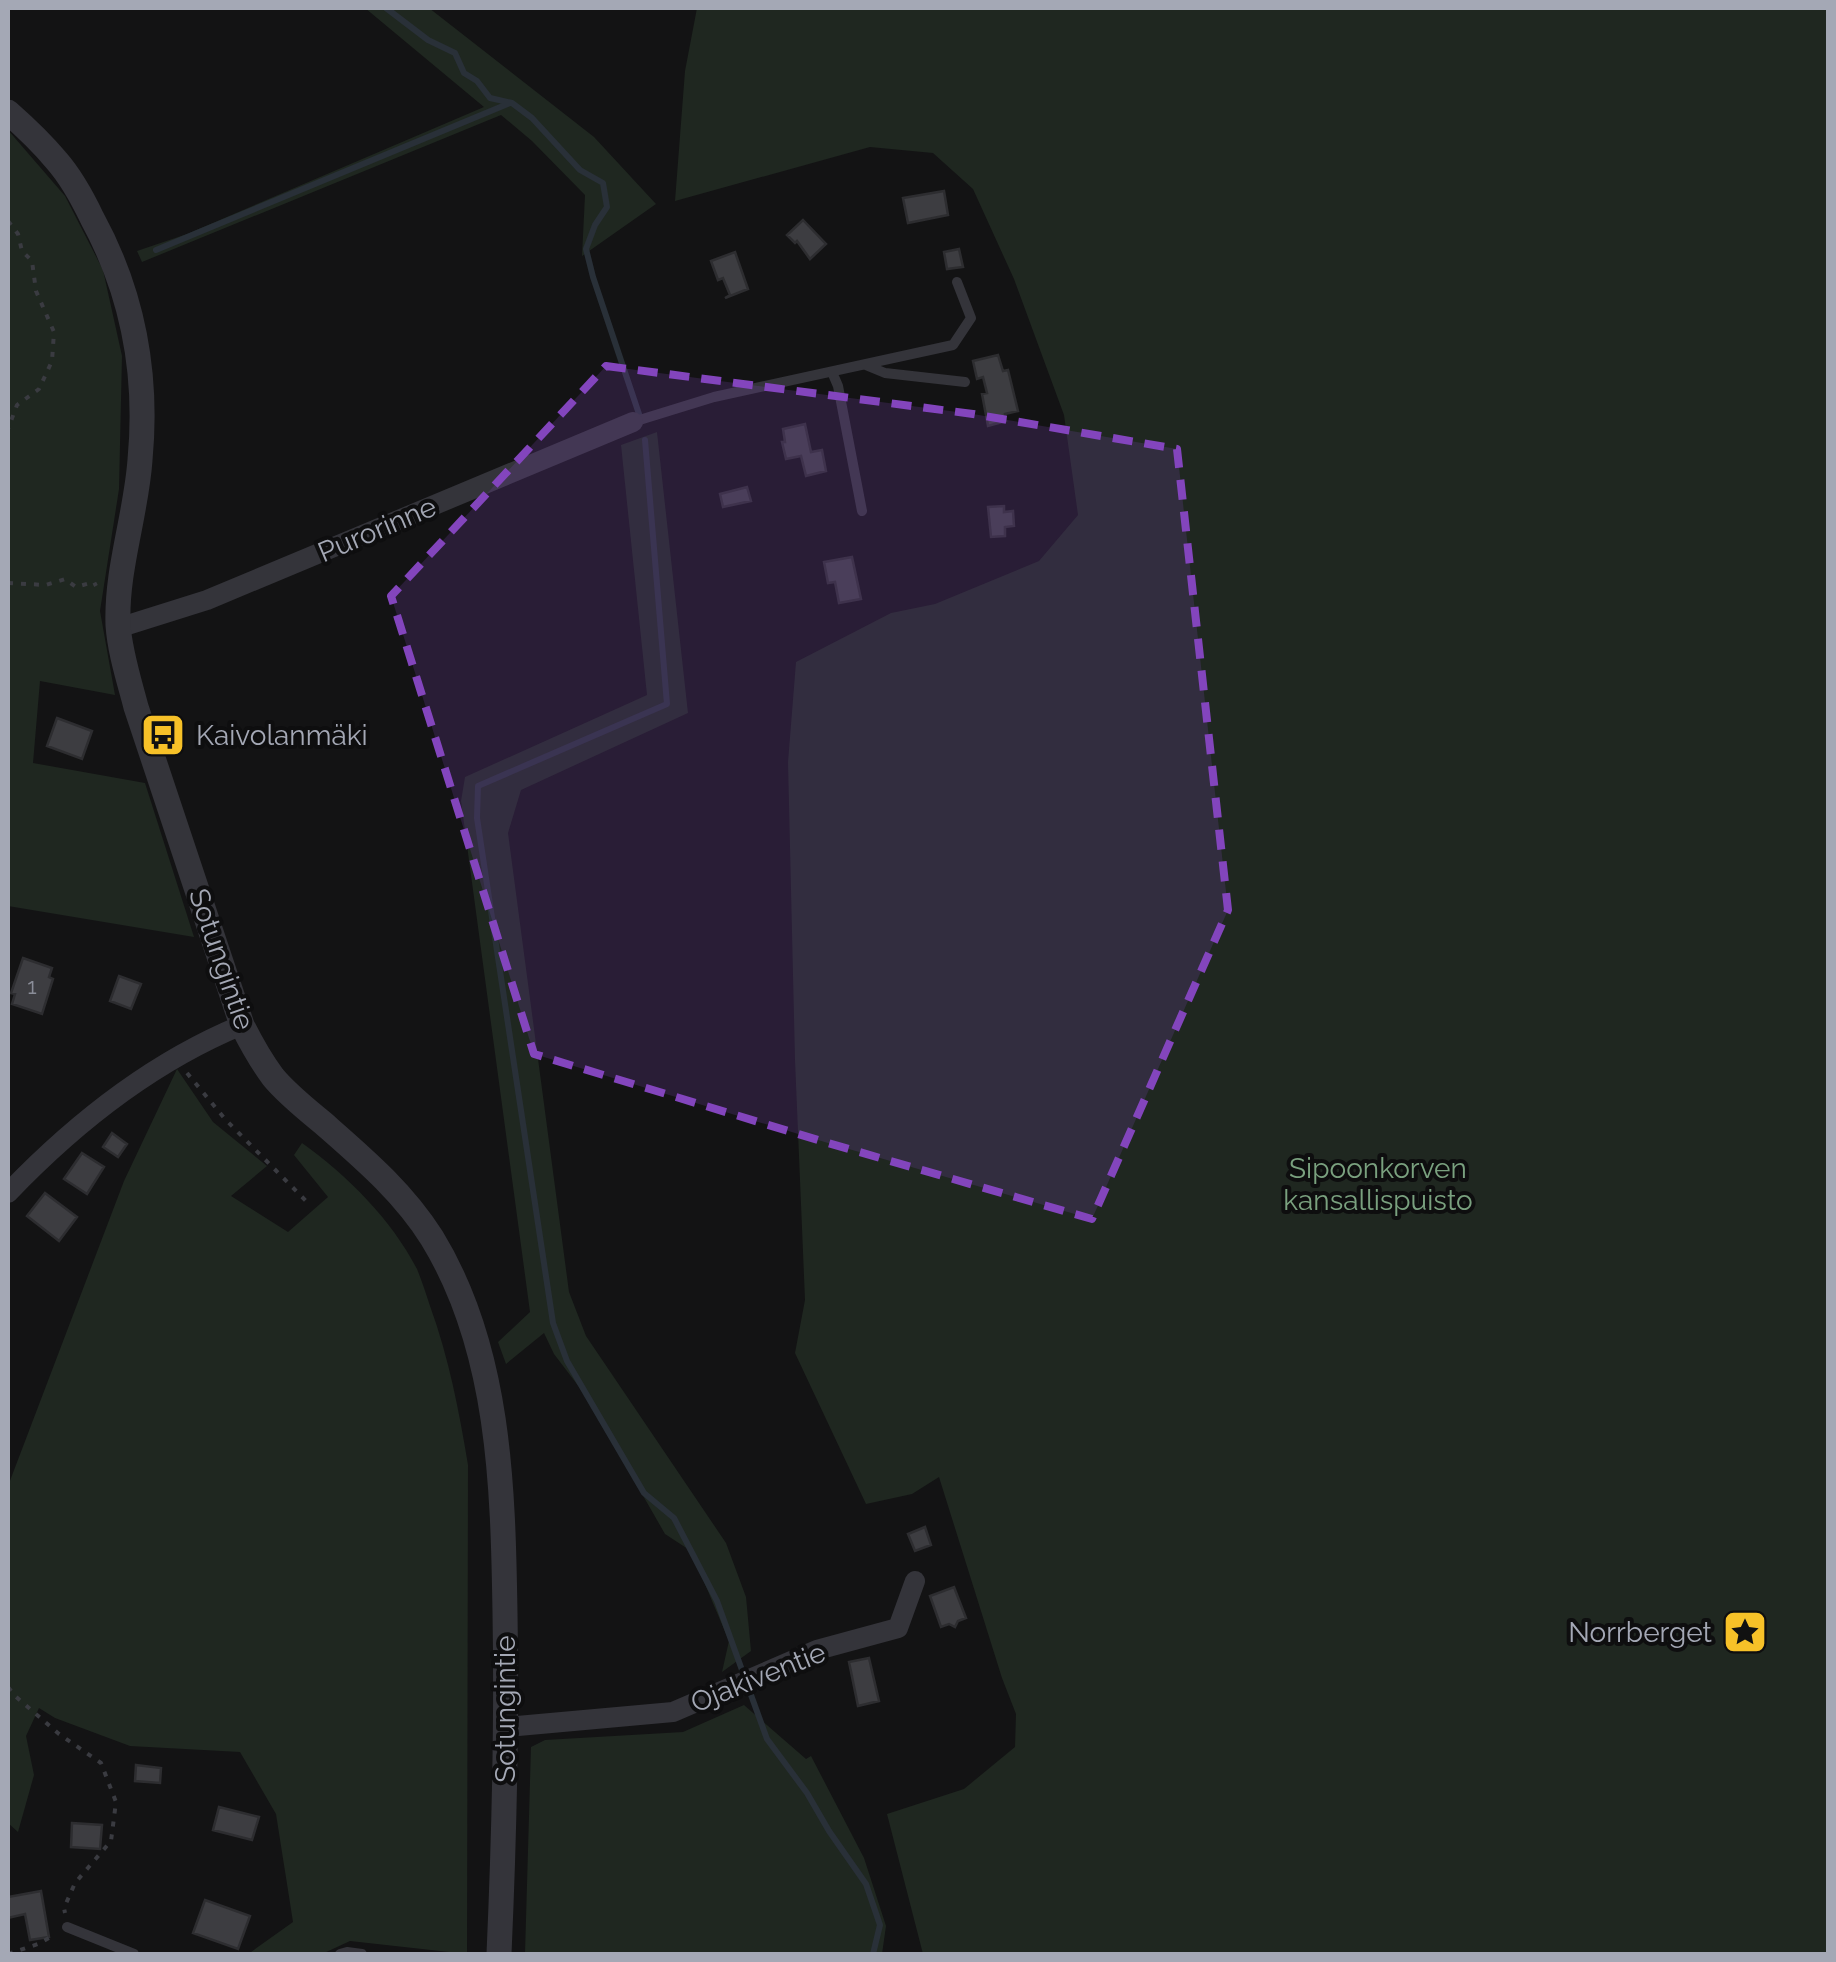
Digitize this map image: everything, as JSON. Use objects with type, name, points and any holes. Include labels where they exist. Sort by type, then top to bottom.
[{"type":"street","name":"Sotungintie","points":[[8,112],[58,162],[79,192],[128,300],[142,401],[140,460],[122,564],[118,628],[136,707],[242,1024],[274,1078],[382,1175],[410,1206],[460,1290],[482,1359],[491,1402],[504,1544],[507,1727],[500,1954]]},
{"type":"street","name":"Purorinne","points":[[118,628],[207,600],[632,422]]},
{"type":"street","points":[[8,1193],[121,1091],[177,1056],[242,1024]]},
{"type":"street","name":"Ojakiventie","points":[[507,1727],[674,1712],[816,1650],[898,1628],[915,1581]]},
{"type":"lane","points":[[632,422],[714,396],[953,345],[971,318],[958,282]]},
{"type":"lane","points":[[866,366],[885,374],[965,382]]},
{"type":"lane","points":[[832,372],[862,511]]},
{"type":"lane","points":[[67,1927],[134,1954]]},
{"type":"lane","points":[[340,1954],[362,1954]]},
{"type":"path","points":[[8,222],[18,234],[22,251],[32,261],[36,290],[54,332],[52,361],[39,388],[17,406],[8,429]]},
{"type":"path","points":[[8,584],[46,585],[65,579],[76,587],[94,582],[118,628]]},
{"type":"path","points":[[177,1056],[190,1078],[225,1118],[309,1204]]},
{"type":"path","points":[[8,1687],[60,1734],[101,1763],[116,1802],[111,1842],[76,1883],[64,1908],[67,1927],[38,1944],[8,1954]]},
{"type":"highlighted area","points":[[606,366],[973,414],[1177,449],[1228,910],[1092,1219],[534,1054],[391,596]]},
{"type":"green space","points":[[365,8],[429,8],[594,137],[656,204],[582,256],[585,195],[501,115],[142,262],[137,251],[187,234],[484,107]]},
{"type":"green space","name":"Sipoonkorven kansallispuisto","points":[[697,8],[1828,8],[1828,1954],[923,1954],[887,1814],[964,1789],[1015,1747],[1016,1714],[939,1477],[912,1494],[866,1504],[795,1353],[805,1300],[788,762],[796,662],[891,613],[935,604],[1039,561],[1078,515],[1064,415],[1014,279],[973,189],[933,153],[870,147],[675,201],[685,71]]},
{"type":"green space","points":[[8,130],[65,196],[103,270],[122,356],[119,489],[100,611],[115,695],[40,681],[33,763],[145,783],[194,937],[8,906]]},
{"type":"green space","points":[[657,432],[688,713],[521,790],[508,833],[569,1292],[586,1336],[726,1543],[746,1597],[751,1651],[722,1672],[729,1641],[691,1551],[665,1534],[586,1396],[554,1354],[544,1333],[506,1364],[498,1342],[530,1312],[461,801],[465,777],[647,695],[621,445]]},
{"type":"green space","points":[[177,1069],[213,1122],[267,1166],[231,1196],[288,1232],[328,1197],[294,1155],[302,1143],[352,1184],[395,1233],[417,1269],[437,1326],[468,1465],[467,1954],[350,1941],[322,1954],[252,1954],[293,1922],[276,1814],[240,1752],[130,1746],[55,1718],[39,1708],[26,1736],[34,1775],[18,1832],[8,1823],[8,1486],[124,1181]]},
{"type":"green space","points":[[744,1705],[806,1759],[811,1756],[864,1858],[886,1926],[882,1954],[525,1954],[531,1747],[545,1740],[683,1732]]},
{"type":"building","points":[[944,191],[948,215],[908,223],[903,198]]},
{"type":"building","points":[[803,220],[826,244],[810,259],[797,241],[787,235]]},
{"type":"building","points":[[959,249],[963,267],[947,269],[944,252]]},
{"type":"building","points":[[735,252],[748,289],[725,298],[730,295],[723,278],[718,280],[711,261]]},
{"type":"building","points":[[998,355],[1003,371],[1008,370],[1018,411],[1005,414],[1006,421],[988,426],[982,394],[987,393],[983,377],[977,379],[973,361]]},
{"type":"building","points":[[805,424],[811,452],[822,450],[826,471],[806,476],[801,456],[786,459],[782,442],[783,429]]},
{"type":"building","points":[[747,487],[751,501],[723,507],[720,494]]},
{"type":"building","points":[[1004,506],[1004,512],[1013,511],[1014,526],[1005,527],[1005,536],[991,537],[988,507]]},
{"type":"building","points":[[852,557],[861,599],[839,603],[835,582],[828,583],[824,562]]},
{"type":"building","points":[[57,718],[92,731],[82,759],[47,746]]},
{"type":"building","points":[[23,958],[52,968],[49,977],[53,979],[42,1014],[12,1004],[15,994],[11,993]]},
{"type":"building","points":[[119,976],[141,984],[131,1009],[110,1001]]},
{"type":"building","points":[[112,1133],[127,1144],[118,1157],[103,1147]]},
{"type":"building","points":[[82,1153],[104,1167],[87,1194],[64,1179]]},
{"type":"building","points":[[45,1193],[77,1217],[59,1241],[27,1216]]},
{"type":"building","points":[[925,1527],[931,1545],[915,1551],[908,1534]]},
{"type":"building","points":[[954,1587],[966,1618],[955,1627],[941,1627],[930,1596]]},
{"type":"building","points":[[869,1658],[879,1701],[858,1706],[849,1662]]},
{"type":"building","points":[[136,1765],[161,1768],[160,1783],[135,1781]]},
{"type":"building","points":[[219,1807],[259,1817],[252,1840],[213,1830]]},
{"type":"building","points":[[72,1823],[102,1825],[100,1849],[71,1847]]},
{"type":"building","points":[[41,1891],[49,1937],[30,1940],[25,1914],[8,1918],[8,1897]]},
{"type":"building","points":[[205,1900],[250,1916],[238,1949],[193,1933]]},
{"type":"waterway","points":[[386,8],[428,40],[455,53],[464,73],[477,81],[490,98],[512,103],[532,118],[580,170],[603,183],[607,207],[586,249],[639,414]]},
{"type":"waterway","points":[[156,250],[510,103]]},
{"type":"waterway","points":[[645,440],[667,704],[478,786],[477,818],[553,1323],[567,1361],[644,1493],[674,1518],[717,1601],[767,1739],[866,1884],[880,1925],[873,1954]]},
{"type":"place","name":"Kaivolanmäki","points":[[163,735]]},
{"type":"place","name":"Norrberget","points":[[1745,1632]]}]
